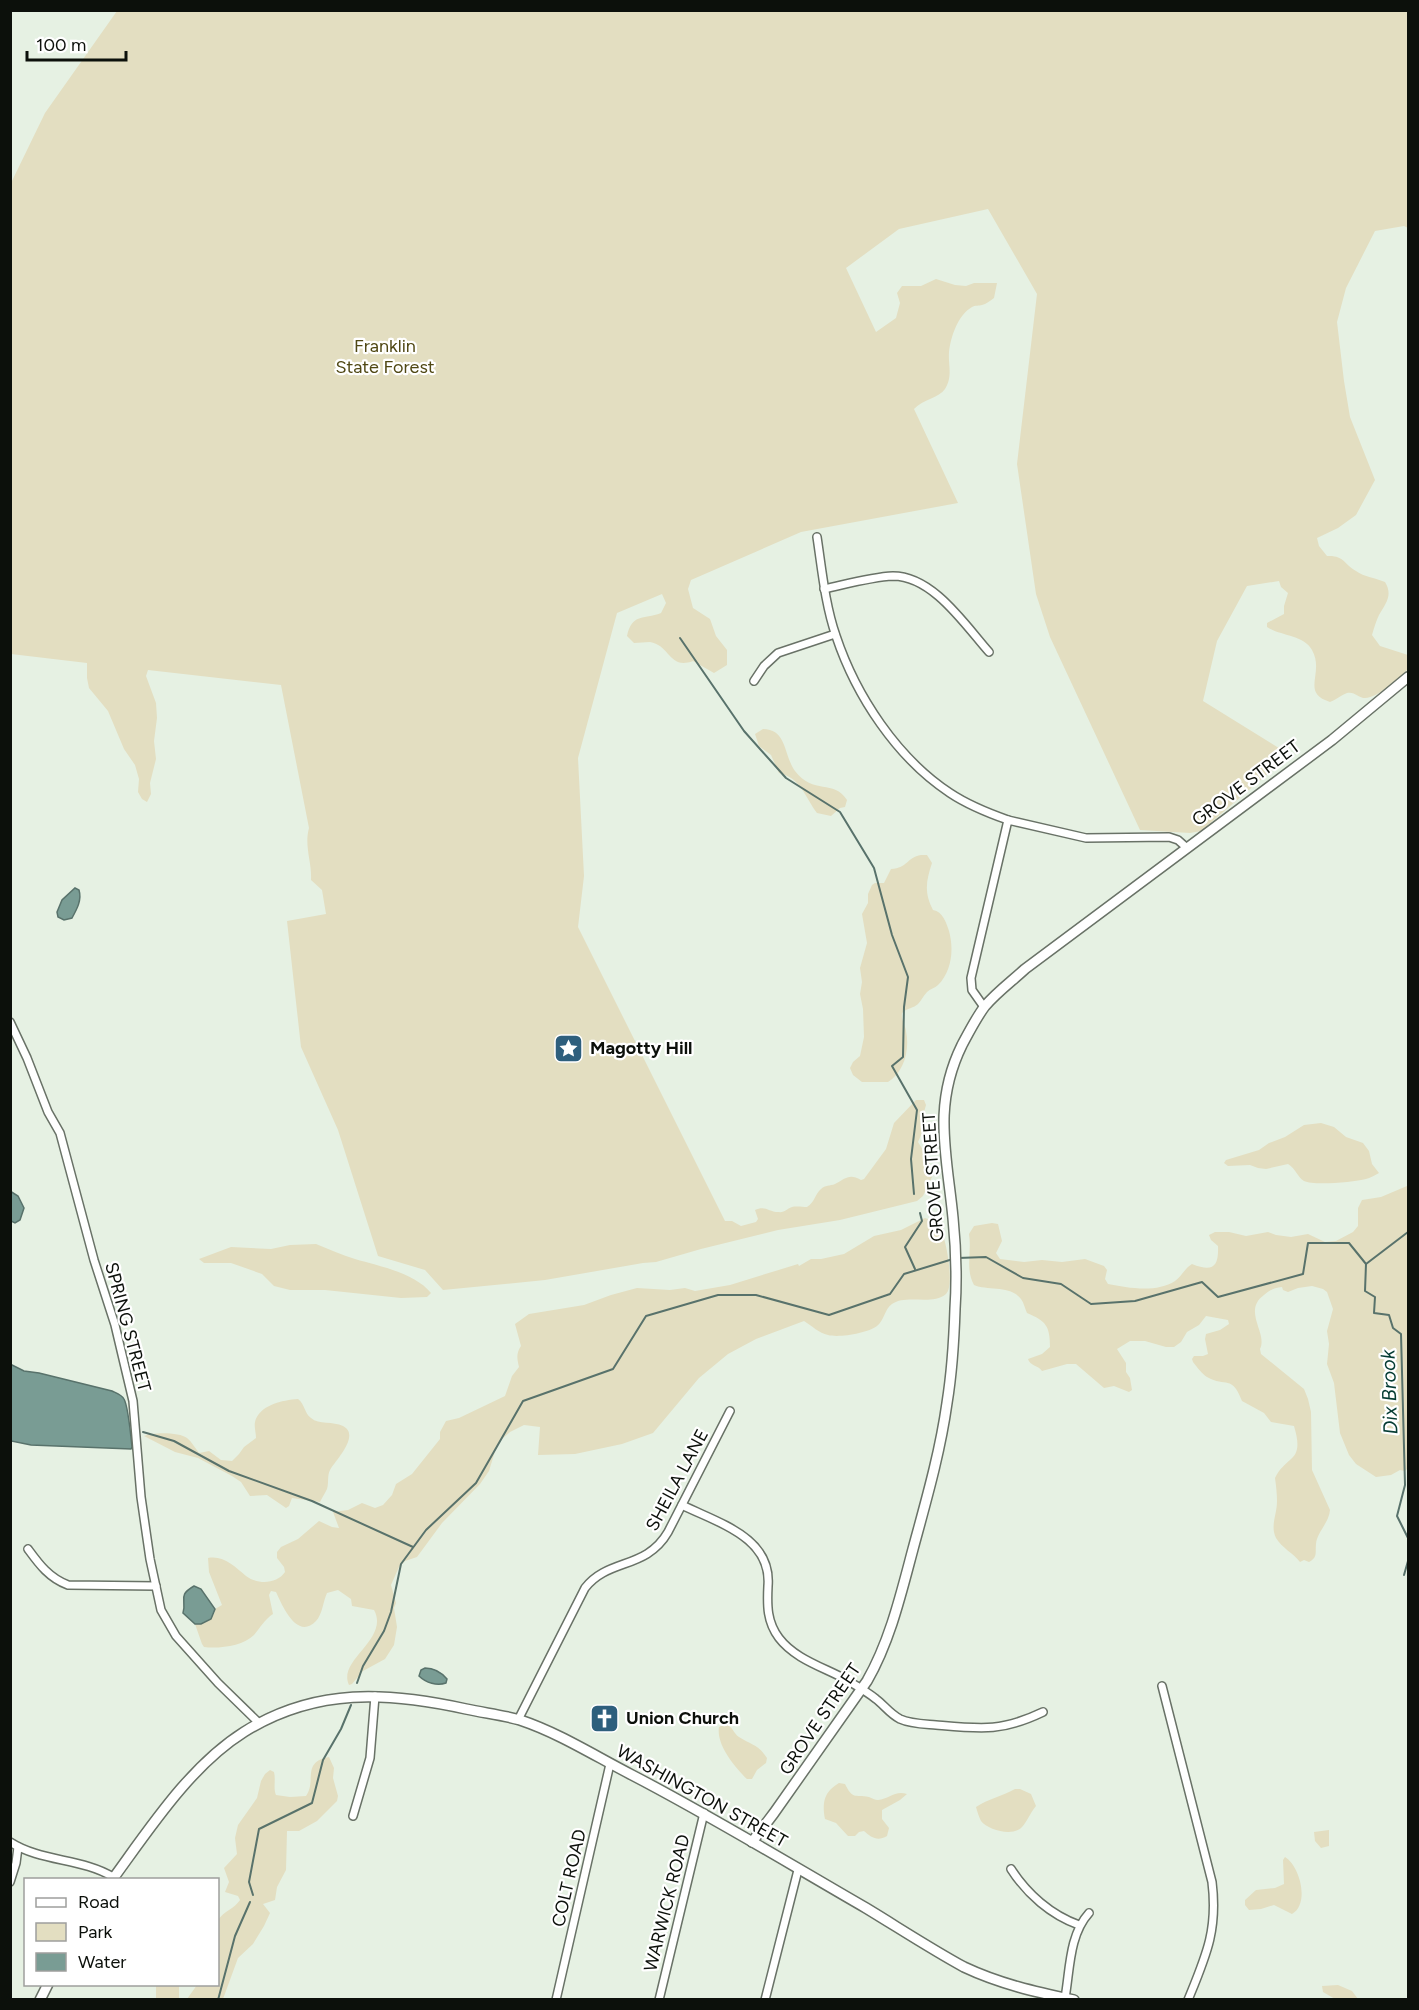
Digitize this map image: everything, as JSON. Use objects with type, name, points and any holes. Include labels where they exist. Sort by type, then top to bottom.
[{"type":"main road","name":"GROVE STREET","points":[[752,1842],[786,1797],[876,1666],[891,1626],[937,1455],[950,1382],[956,1306],[956,1258],[943,1127],[945,1095],[957,1056],[970,1029],[984,1007],[1025,969],[1332,740],[1408,678]]},
{"type":"main road","name":"WASHINGTON STREET","points":[[114,1878],[178,1792],[199,1769],[230,1742],[259,1723],[294,1709],[328,1700],[357,1696],[416,1700],[518,1720],[555,1734],[704,1813],[953,1961],[1016,1987],[1070,1999]]},
{"type":"main road","points":[[40,2000],[47,1986]]},
{"type":"street","points":[[817,537],[824,588],[835,634],[871,709],[913,763],[950,794],[1008,820],[1086,838],[1169,837],[1178,840],[1187,848]]},
{"type":"street","points":[[824,588],[887,577],[915,580],[939,596],[989,652]]},
{"type":"street","points":[[754,681],[764,666],[778,653],[835,634]]},
{"type":"street","points":[[984,1007],[972,990],[971,978],[1008,820]]},
{"type":"street","name":"SPRING STREET","points":[[10,1022],[48,1112],[60,1133],[94,1260],[115,1325],[133,1401],[141,1497],[161,1610],[176,1636],[259,1723]]},
{"type":"street","name":"SHEILA LANE","points":[[518,1720],[589,1584],[607,1571],[652,1552],[666,1536],[730,1411]]},
{"type":"street","points":[[682,1505],[737,1532],[753,1543],[762,1554],[767,1567],[768,1615],[773,1629],[788,1648],[872,1696],[899,1718],[918,1723],[993,1728],[1014,1724],[1043,1712]]},
{"type":"street","points":[[28,1549],[49,1575],[68,1585],[156,1586]]},
{"type":"street","points":[[1162,1686],[1212,1882],[1214,1899],[1213,1930],[1188,2000]]},
{"type":"street","points":[[353,1816],[370,1758],[375,1696]]},
{"type":"street","name":"COLT ROAD","points":[[556,2000],[610,1764]]},
{"type":"street","name":"WARWICK ROAD","points":[[659,2000],[704,1813]]},
{"type":"street","points":[[10,1842],[18,1847],[89,1866],[111,1878]]},
{"type":"street","points":[[10,1882],[18,1847]]},
{"type":"street","points":[[1011,1869],[1019,1882],[1045,1906],[1060,1917],[1080,1925]]},
{"type":"street","points":[[765,2000],[798,1870]]},
{"type":"street","points":[[1070,1999],[1075,1935],[1089,1913]]},
{"type":"green space","name":"Franklin State Forest","points":[[117,11],[1408,11],[1408,228],[1404,226],[1375,231],[1346,288],[1337,322],[1350,417],[1375,480],[1356,515],[1338,528],[1317,538],[1319,546],[1327,556],[1340,558],[1359,573],[1385,582],[1388,599],[1378,617],[1372,635],[1380,646],[1408,655],[1408,669],[1388,687],[1370,697],[1363,698],[1350,693],[1330,702],[1321,698],[1315,688],[1316,667],[1312,650],[1303,641],[1267,627],[1267,623],[1284,614],[1288,593],[1281,587],[1279,581],[1247,586],[1217,641],[1203,701],[1290,755],[1201,831],[1190,833],[1140,830],[1050,637],[1036,594],[1017,464],[1037,294],[988,209],[899,229],[846,268],[876,332],[896,318],[900,303],[897,293],[902,286],[921,286],[936,279],[966,286],[974,283],[997,283],[994,298],[985,304],[973,306],[956,326],[950,346],[950,375],[945,389],[914,409],[958,503],[801,532],[691,580],[688,589],[693,608],[710,619],[716,636],[727,650],[727,665],[714,673],[693,661],[685,663],[674,660],[657,644],[634,643],[627,636],[635,620],[661,613],[666,603],[662,594],[617,613],[578,758],[584,876],[578,927],[725,1221],[732,1221],[741,1226],[756,1222],[758,1219],[755,1210],[758,1209],[764,1208],[780,1212],[792,1207],[807,1207],[824,1187],[850,1177],[864,1179],[886,1149],[894,1123],[916,1100],[924,1100],[926,1105],[925,1126],[918,1142],[929,1160],[932,1177],[923,1196],[917,1201],[840,1220],[778,1230],[656,1262],[545,1280],[443,1290],[425,1270],[378,1256],[338,1130],[301,1047],[287,921],[326,914],[322,890],[311,880],[307,841],[309,828],[281,685],[148,670],[146,676],[156,703],[157,718],[154,741],[156,759],[150,783],[151,794],[147,802],[138,792],[139,779],[135,765],[124,749],[108,711],[89,688],[87,663],[11,654],[11,183],[45,113]]},
{"type":"green space","points":[[763,729],[777,733],[781,738],[791,765],[802,778],[809,783],[836,790],[842,794],[847,800],[845,807],[840,808],[831,816],[817,813],[798,784],[793,779],[779,773],[771,755],[759,746],[755,734]]},
{"type":"green space","points":[[921,855],[927,855],[932,863],[927,881],[927,892],[933,910],[942,915],[949,931],[951,960],[938,985],[927,992],[919,1003],[902,1013],[907,1046],[902,1066],[894,1078],[888,1082],[862,1082],[853,1075],[850,1068],[860,1056],[864,1037],[860,968],[867,943],[862,914],[868,903],[868,894],[872,885],[884,883],[891,869],[901,867]]},
{"type":"green space","points":[[1321,1123],[1334,1127],[1346,1137],[1363,1143],[1369,1151],[1372,1164],[1379,1173],[1360,1180],[1316,1183],[1302,1180],[1288,1164],[1266,1169],[1250,1165],[1228,1166],[1224,1163],[1226,1160],[1259,1150],[1304,1125]]},
{"type":"green space","points":[[1408,1186],[1408,1468],[1405,1471],[1400,1470],[1391,1475],[1376,1477],[1356,1464],[1349,1455],[1340,1433],[1334,1383],[1327,1364],[1329,1344],[1327,1331],[1333,1309],[1327,1292],[1312,1286],[1288,1292],[1282,1287],[1277,1288],[1264,1295],[1255,1308],[1262,1343],[1261,1354],[1304,1389],[1311,1412],[1312,1470],[1330,1510],[1328,1519],[1318,1535],[1315,1556],[1309,1562],[1304,1560],[1300,1562],[1278,1542],[1274,1534],[1277,1501],[1275,1478],[1296,1452],[1297,1438],[1294,1426],[1271,1422],[1264,1413],[1242,1401],[1232,1384],[1207,1377],[1193,1362],[1194,1356],[1208,1354],[1206,1334],[1220,1330],[1229,1324],[1228,1320],[1206,1316],[1174,1347],[1145,1341],[1130,1341],[1117,1349],[1126,1363],[1126,1372],[1130,1378],[1132,1390],[1129,1392],[1114,1386],[1104,1388],[1076,1364],[1067,1364],[1042,1371],[1030,1363],[1028,1359],[1042,1354],[1050,1347],[1046,1325],[1027,1313],[1017,1295],[1005,1290],[974,1285],[971,1279],[969,1234],[974,1226],[998,1224],[1002,1241],[996,1253],[1000,1259],[1024,1262],[1042,1260],[1062,1262],[1085,1259],[1104,1266],[1107,1270],[1105,1279],[1108,1284],[1151,1288],[1168,1285],[1175,1281],[1192,1264],[1205,1268],[1213,1266],[1217,1259],[1218,1246],[1209,1235],[1215,1232],[1246,1236],[1268,1232],[1291,1237],[1308,1234],[1325,1242],[1336,1241],[1353,1232],[1358,1226],[1358,1208],[1362,1200],[1381,1197]]},
{"type":"green space","points":[[925,1218],[940,1228],[947,1251],[950,1282],[946,1294],[934,1299],[898,1301],[890,1306],[877,1326],[860,1333],[828,1335],[804,1321],[756,1339],[728,1354],[699,1378],[653,1433],[622,1444],[575,1454],[538,1455],[540,1427],[524,1425],[510,1432],[496,1448],[489,1471],[480,1484],[442,1523],[417,1557],[405,1561],[399,1567],[391,1585],[396,1603],[394,1608],[397,1627],[394,1645],[385,1659],[363,1671],[352,1684],[349,1685],[347,1676],[350,1667],[370,1640],[377,1621],[374,1610],[352,1606],[351,1599],[338,1590],[327,1593],[316,1621],[303,1627],[291,1619],[276,1592],[271,1591],[269,1595],[273,1614],[249,1639],[217,1648],[204,1647],[202,1644],[195,1624],[201,1624],[222,1605],[209,1572],[208,1558],[224,1560],[256,1581],[272,1581],[285,1572],[277,1558],[277,1552],[281,1547],[298,1539],[319,1521],[339,1528],[333,1512],[348,1510],[362,1503],[375,1508],[383,1505],[392,1495],[396,1484],[412,1474],[440,1439],[440,1432],[446,1421],[459,1418],[505,1396],[512,1376],[519,1367],[517,1356],[521,1346],[515,1324],[529,1314],[584,1305],[637,1288],[670,1290],[685,1288],[695,1291],[730,1285],[798,1264],[799,1266],[811,1259],[844,1254],[874,1236],[901,1230]]},
{"type":"green space","points":[[316,1244],[406,1275],[431,1293],[427,1297],[401,1298],[325,1290],[290,1290],[274,1286],[262,1274],[231,1263],[204,1263],[199,1259],[231,1247],[271,1249],[290,1245]]},
{"type":"green space","points":[[298,1399],[307,1414],[314,1420],[343,1426],[348,1430],[348,1442],[330,1470],[327,1489],[320,1502],[292,1498],[286,1508],[267,1495],[250,1496],[241,1482],[232,1476],[198,1458],[175,1452],[144,1436],[159,1433],[183,1436],[199,1453],[209,1451],[221,1460],[232,1461],[244,1447],[256,1438],[255,1422],[261,1411],[279,1402]]},
{"type":"green space","points":[[725,1724],[730,1726],[739,1737],[757,1747],[767,1758],[766,1763],[757,1770],[752,1779],[747,1779],[742,1774],[723,1748],[719,1727]]},
{"type":"green space","points":[[329,1757],[334,1768],[333,1778],[338,1796],[337,1801],[317,1821],[299,1831],[287,1831],[286,1870],[277,1887],[275,1900],[263,1904],[270,1913],[253,1944],[238,1958],[223,1999],[187,1999],[196,1986],[219,1986],[219,1919],[240,1900],[238,1896],[225,1892],[229,1882],[224,1868],[237,1854],[235,1838],[238,1825],[257,1798],[261,1781],[270,1770],[274,1772],[276,1795],[306,1796],[312,1768],[320,1759]]},
{"type":"green space","points":[[839,1783],[845,1784],[854,1795],[877,1800],[899,1793],[907,1794],[882,1810],[882,1819],[889,1828],[887,1836],[877,1839],[864,1831],[855,1836],[848,1836],[836,1823],[825,1819],[825,1798],[830,1790]]},
{"type":"green space","points":[[1015,1789],[1031,1794],[1036,1806],[1022,1827],[1013,1832],[1007,1832],[984,1824],[976,1807]]},
{"type":"green space","points":[[1329,1830],[1329,1846],[1321,1848],[1315,1841],[1314,1832]]},
{"type":"green space","points":[[1285,1857],[1299,1876],[1302,1894],[1297,1909],[1292,1914],[1274,1905],[1249,1910],[1245,1905],[1245,1900],[1256,1890],[1275,1888],[1284,1884],[1283,1860]]},
{"type":"green space","points":[[1338,1985],[1352,1991],[1358,1999],[1335,1999],[1323,1992],[1322,1986]]},
{"type":"green space","points":[[156,1986],[179,1986],[179,1999],[156,1999]]},
{"type":"water","points":[[75,888],[79,890],[78,904],[72,918],[64,920],[58,917],[57,912],[62,900]]},
{"type":"water","points":[[10,1191],[18,1196],[24,1208],[20,1220],[15,1223],[11,1221]]},
{"type":"water","points":[[10,1364],[24,1371],[112,1391],[120,1395],[127,1408],[131,1449],[31,1445],[11,1441]]},
{"type":"water","points":[[194,1586],[201,1589],[215,1609],[211,1619],[201,1624],[195,1624],[183,1613],[184,1595]]},
{"type":"water","points":[[425,1668],[440,1672],[447,1679],[446,1683],[435,1684],[419,1676],[421,1670]]},
{"type":"waterway","points":[[680,638],[744,731],[786,778],[840,812],[874,868],[892,935],[908,977],[904,1007],[903,1057],[892,1066],[917,1110],[911,1159],[914,1194]]},
{"type":"waterway","points":[[915,1269],[905,1247],[922,1221],[920,1213]]},
{"type":"waterway","points":[[1366,1264],[1408,1232]]},
{"type":"waterway","points":[[958,1258],[986,1257],[1023,1278],[1061,1284],[1091,1304],[1135,1301],[1202,1282],[1218,1297],[1303,1274],[1308,1243],[1349,1243],[1366,1264]]},
{"type":"waterway","points":[[357,1683],[363,1666],[384,1631],[391,1612],[401,1564],[426,1530],[476,1483],[523,1401],[613,1369],[646,1316],[718,1295],[756,1295],[829,1315],[890,1294],[904,1274],[953,1259]]},
{"type":"waterway","name":"Dix Brook","points":[[1366,1264],[1365,1291],[1375,1297],[1374,1313],[1389,1315],[1393,1328],[1401,1334],[1405,1485],[1397,1516],[1408,1538]]},
{"type":"waterway","points":[[143,1432],[174,1441],[229,1471],[312,1501],[413,1547]]},
{"type":"waterway","name":"Dix Brook","points":[[1404,1575],[1408,1561]]},
{"type":"waterway","points":[[253,1895],[249,1882],[259,1829],[312,1803],[323,1760],[341,1729],[351,1705]]},
{"type":"waterway","points":[[218,2000],[235,1936],[250,1902]]},
{"type":"place","name":"Magotty Hill","points":[[569,1048]]},
{"type":"place","name":"Union Church","points":[[605,1718]]}]
